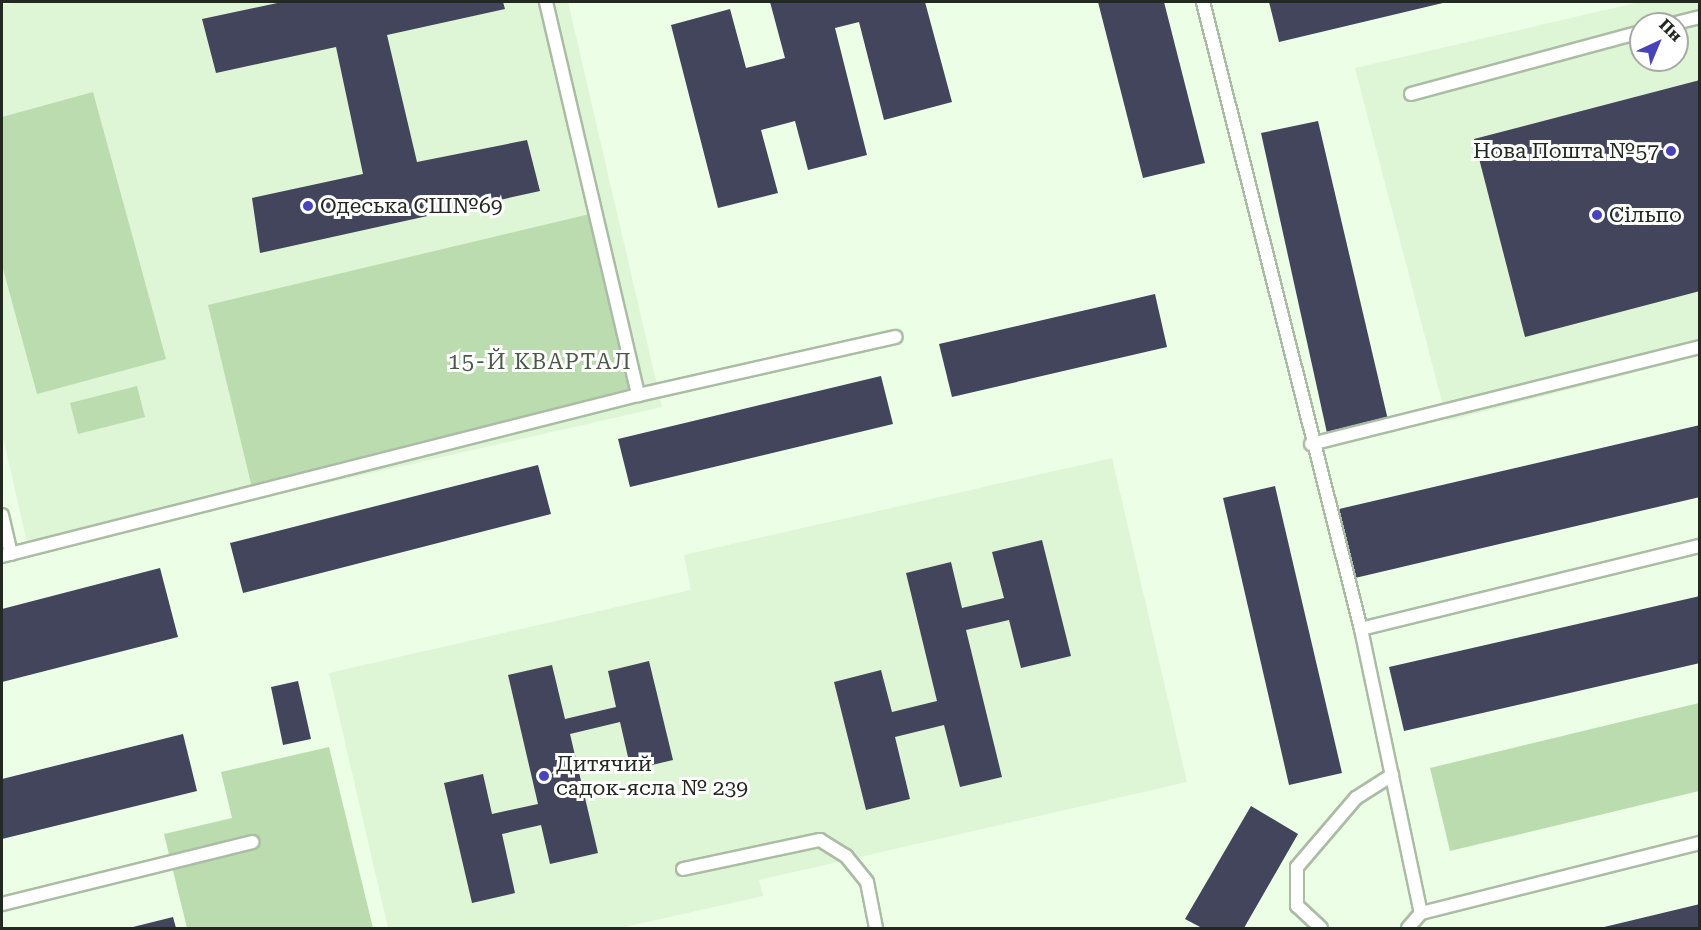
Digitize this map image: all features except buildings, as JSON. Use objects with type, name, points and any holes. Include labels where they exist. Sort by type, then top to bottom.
[{"type":"lane","points":[[546,2],[638,395]]},
{"type":"lane","points":[[1203,2],[1311,444],[1361,628],[1421,913]]},
{"type":"lane","points":[[1411,94],[1629,35]]},
{"type":"lane","points":[[2,515],[6,555],[638,395],[896,337]]},
{"type":"lane","points":[[1311,444],[1700,347]]},
{"type":"lane","points":[[1361,628],[1700,546]]},
{"type":"lane","points":[[1321,928],[1297,906],[1297,867],[1356,798],[1392,775]]},
{"type":"lane","points":[[683,869],[820,840],[846,855],[867,882],[876,928]]},
{"type":"lane","points":[[2,904],[252,842]]},
{"type":"lane","points":[[1408,928],[1421,913],[1700,843]]},
{"type":"shaded area","name":"Одеська СШ№69","points":[[18,2],[568,2],[662,407],[29,551],[2,433],[2,5]]},
{"type":"shaded area","points":[[1640,2],[1699,2],[1699,356],[1447,421],[1355,68]]},
{"type":"shaded area","points":[[93,92],[166,359],[37,394],[2,265],[2,117]]},
{"type":"shaded area","points":[[594,213],[639,400],[253,492],[208,305]]},
{"type":"shaded area","points":[[137,386],[145,417],[78,434],[70,403]]},
{"type":"shaded area","points":[[1112,458],[1187,782],[759,880],[763,896],[620,928],[388,928],[329,673],[691,590],[684,555]]},
{"type":"shaded area","points":[[1699,703],[1699,791],[1450,851],[1430,768]]},
{"type":"shaded area","points":[[329,747],[373,928],[187,928],[164,834],[232,818],[221,772]]},
{"type":"place","name":"Нова Пошта №57","points":[[1671,151]]},
{"type":"place","name":"Одеська СШ№69","points":[[308,206]]},
{"type":"place","name":"Сільпо","points":[[1597,215]]},
{"type":"place","name":"Дитячий садок-ясла № 239","points":[[544,776]]},
{"type":"district","name":"15-Й КВАРТАЛ","points":[[540,362]]}]
